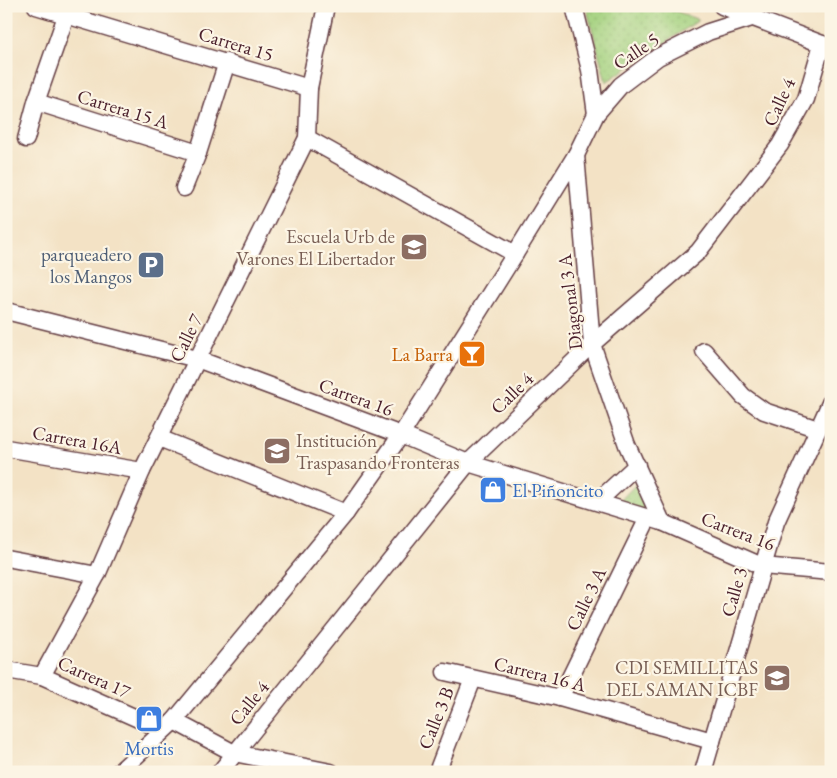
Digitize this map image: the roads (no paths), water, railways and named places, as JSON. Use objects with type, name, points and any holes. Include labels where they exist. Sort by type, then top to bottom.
[{"type":"street","name":"Carrera 15","points":[[36,6],[309,88]]},
{"type":"street","name":"Calle 7","points":[[42,676],[97,576],[142,471],[307,138],[309,88],[326,6]]},
{"type":"street","points":[[574,6],[590,70],[596,114]]},
{"type":"street","points":[[722,6],[754,12],[828,46]]},
{"type":"street","name":"Calle 5","points":[[120,772],[169,726],[346,513],[401,435],[576,155],[596,114],[621,85],[658,57],[754,12]]},
{"type":"street","points":[[26,139],[36,102],[66,16]]},
{"type":"street","name":"Calle 4","points":[[220,772],[468,463],[592,344],[698,252],[780,145],[806,98],[828,46]]},
{"type":"street","points":[[184,188],[198,153],[227,62]]},
{"type":"street","name":"Carrera 15 A","points":[[36,102],[198,153]]},
{"type":"street","points":[[307,138],[514,254]]},
{"type":"street","name":"Diagonal 3 A","points":[[576,155],[592,344],[627,445],[637,465],[655,520]]},
{"type":"street","name":"Carrera 16","points":[[6,311],[197,359],[401,435],[468,463],[598,501],[655,520],[762,566],[831,572]]},
{"type":"street","points":[[704,351],[743,396],[764,411],[818,429]]},
{"type":"street","name":"Calle 3","points":[[702,772],[776,522],[831,402]]},
{"type":"street","points":[[159,438],[346,513]]},
{"type":"street","name":"Carrera 16A","points":[[6,448],[142,471]]},
{"type":"street","points":[[598,501],[637,465]]},
{"type":"street","name":"Calle 3 A","points":[[560,698],[655,520]]},
{"type":"street","points":[[6,558],[97,576]]},
{"type":"street","name":"Carrera 17","points":[[6,670],[42,676],[234,753],[331,772]]},
{"type":"street","name":"Carrera 16 A","points":[[445,672],[560,698],[712,741]]},
{"type":"street","name":"Calle 3 B","points":[[437,772],[473,679]]},
{"type":"place","name":"Escuela Urb de Varones El Libertador","points":[[414,247]]},
{"type":"place","name":"parqueadero los Mangos","points":[[151,265]]},
{"type":"place","name":"La Barra","points":[[472,354]]},
{"type":"place","name":"Institución Traspasando Fronteras","points":[[277,451]]},
{"type":"place","name":"El Piñoncito","points":[[493,490]]},
{"type":"place","name":"CDI SEMILLITAS DEL SAMAN ICBF","points":[[777,678]]},
{"type":"place","name":"Mortis","points":[[149,719]]}]
